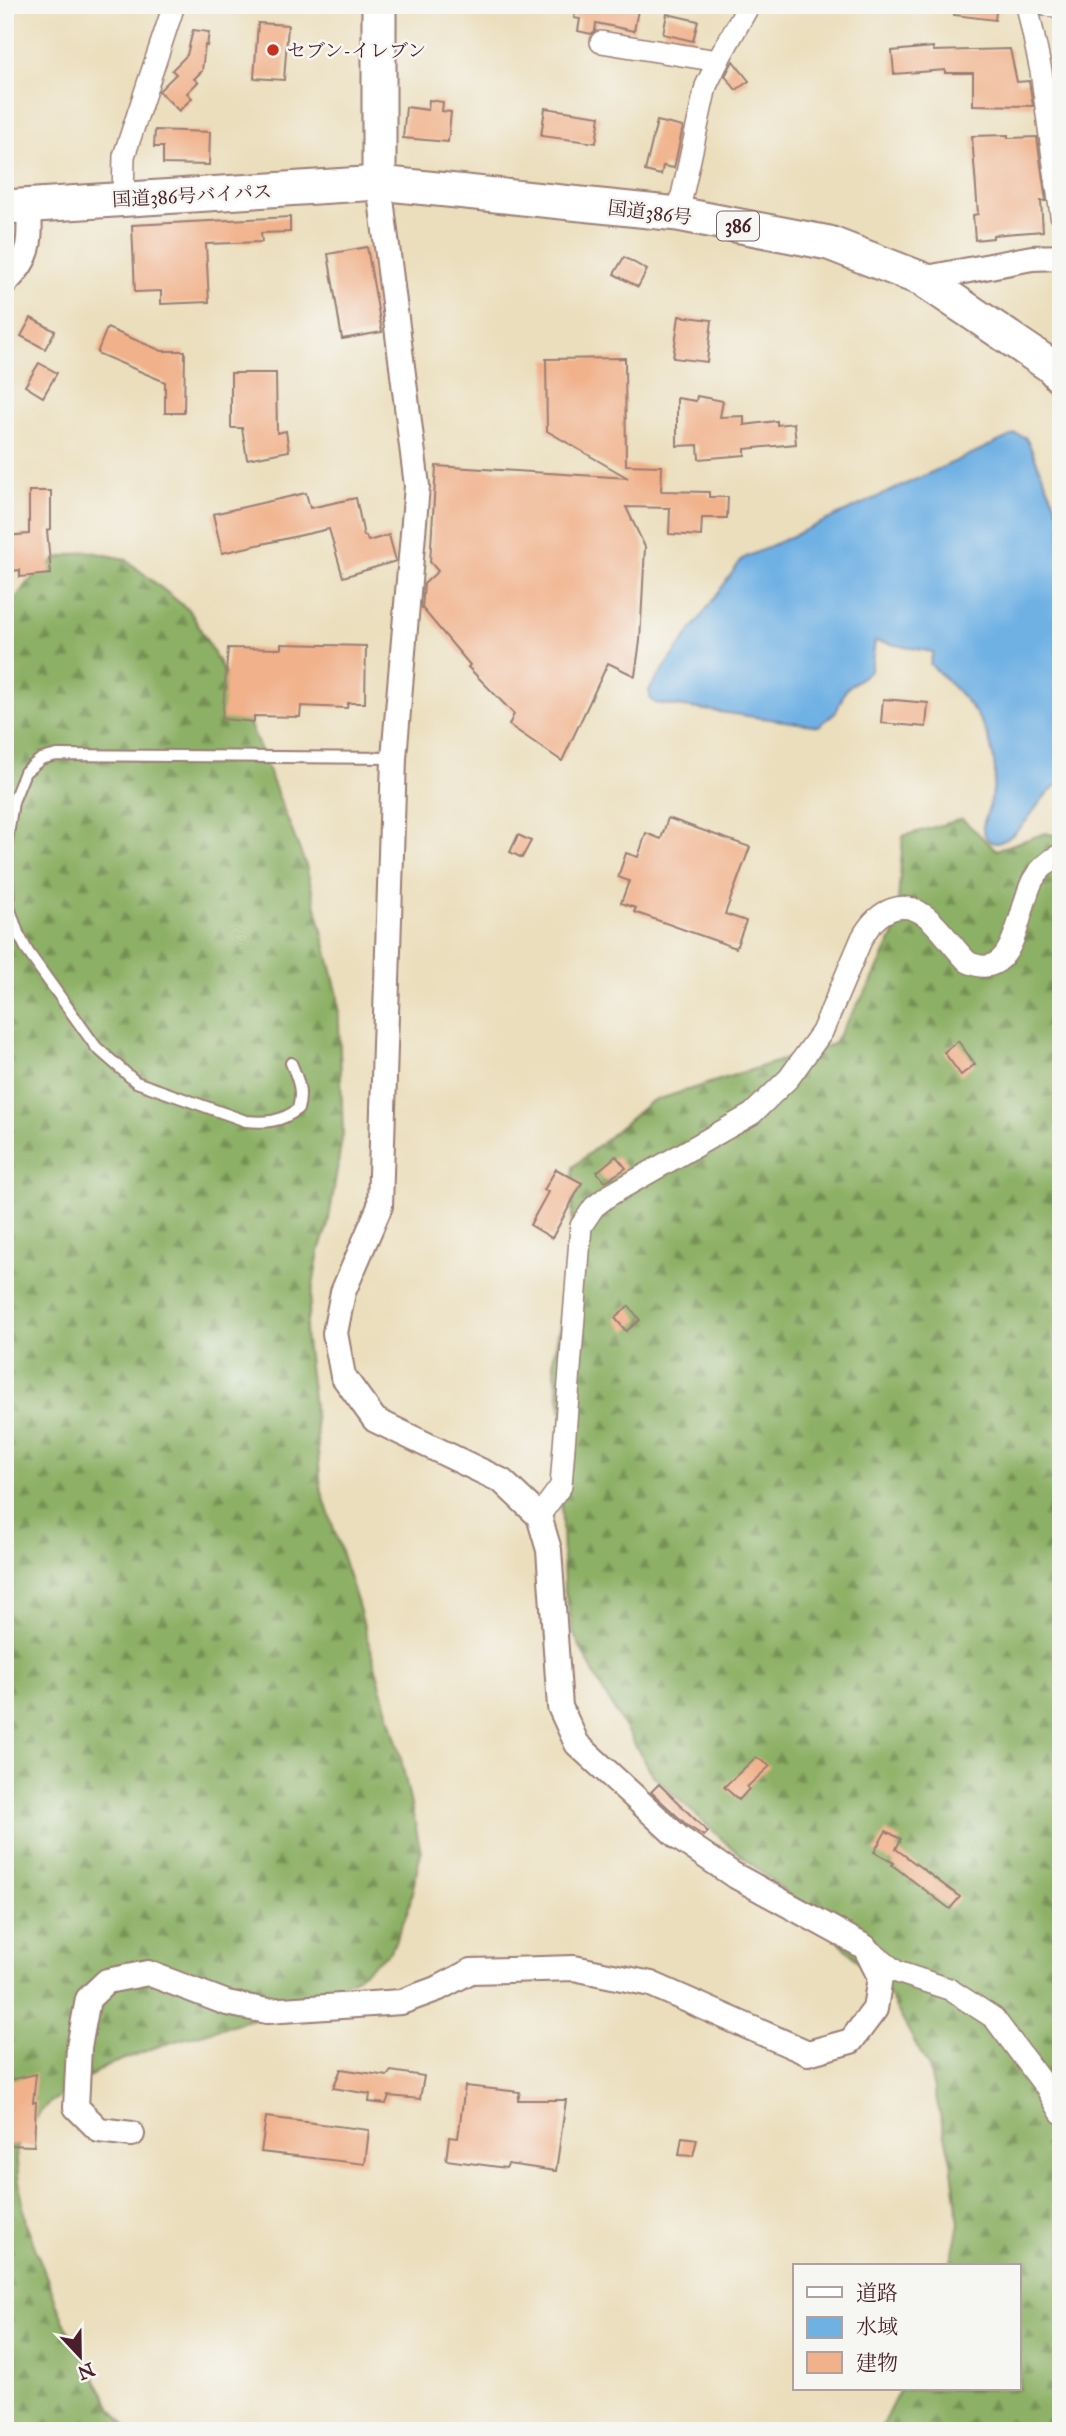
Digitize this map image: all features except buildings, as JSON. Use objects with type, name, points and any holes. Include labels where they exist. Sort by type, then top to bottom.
[{"type":"highway","points":[[379,5],[379,183]]},
{"type":"highway","name":"国道386号バイパス","points":[[17,206],[379,183]]},
{"type":"highway","name":"国道386号","points":[[379,183],[678,214],[829,243],[922,279],[1051,366],[1061,377]]},
{"type":"street","points":[[123,198],[124,156],[174,5]]},
{"type":"street","points":[[678,214],[706,86],[749,5]]},
{"type":"street","points":[[1027,5],[1041,71],[1061,215]]},
{"type":"street","points":[[1048,5],[1061,7]]},
{"type":"street","points":[[601,42],[718,61]]},
{"type":"street","points":[[379,183],[417,486],[394,758],[380,1206],[343,1292],[335,1333],[343,1376],[375,1420],[502,1481],[539,1516],[549,1550],[560,1707],[577,1744],[679,1838],[732,1874],[865,1947],[897,1972],[949,1989],[994,2018],[1047,2089],[1061,2113]]},
{"type":"street","points":[[5,283],[30,248],[17,206]]},
{"type":"street","points":[[922,279],[1032,258],[1061,257]]},
{"type":"street","points":[[539,1516],[561,1486],[581,1226],[587,1216],[608,1196],[752,1114],[789,1077],[822,1032],[862,938],[880,915],[899,907],[909,907],[925,914],[968,962],[977,967],[988,966],[998,961],[1011,946],[1033,878],[1061,854]]},
{"type":"street","points":[[132,2134],[99,2130],[76,2107],[79,2047],[88,1999],[107,1981],[148,1973],[227,2003],[267,2011],[401,2002],[439,1988],[471,1971],[574,1968],[651,1984],[808,2053],[851,2041],[875,2009],[880,1977],[865,1947]]},
{"type":"lane","points":[[291,1063],[300,1084],[301,1098],[298,1109],[283,1118],[264,1123],[246,1121],[136,1082],[96,1047],[28,952],[9,907],[7,841],[13,802],[25,772],[41,759],[57,755],[394,758]]},
{"type":"green space","points":[[87,551],[125,559],[190,611],[242,704],[306,866],[338,996],[343,1133],[328,1225],[319,1251],[305,1333],[321,1489],[357,1601],[400,1754],[421,1852],[408,1911],[391,1951],[354,1979],[277,2012],[159,2046],[106,2066],[48,2104],[28,2125],[16,2149],[26,2224],[63,2320],[113,2410],[130,2431],[5,2431],[5,613],[27,583],[58,558]]},
{"type":"green space","points":[[962,819],[996,850],[1046,833],[1061,837],[1061,2431],[879,2431],[900,2390],[1020,2390],[1020,2264],[950,2264],[959,2224],[951,2161],[929,2068],[890,1997],[822,1922],[725,1842],[653,1775],[603,1691],[574,1635],[564,1587],[561,1497],[565,1432],[553,1360],[571,1270],[573,1167],[650,1102],[833,1044],[871,983],[896,930],[903,836]]},
{"type":"water","points":[[1015,434],[1025,437],[1029,444],[1061,517],[1061,783],[1052,789],[1010,837],[994,843],[985,835],[983,825],[990,804],[995,771],[993,753],[974,711],[930,664],[933,652],[875,641],[871,670],[846,689],[836,712],[819,726],[656,703],[651,700],[649,690],[742,559]]},
{"type":"place","name":"セブン-イレブン","points":[[273,50]]}]
